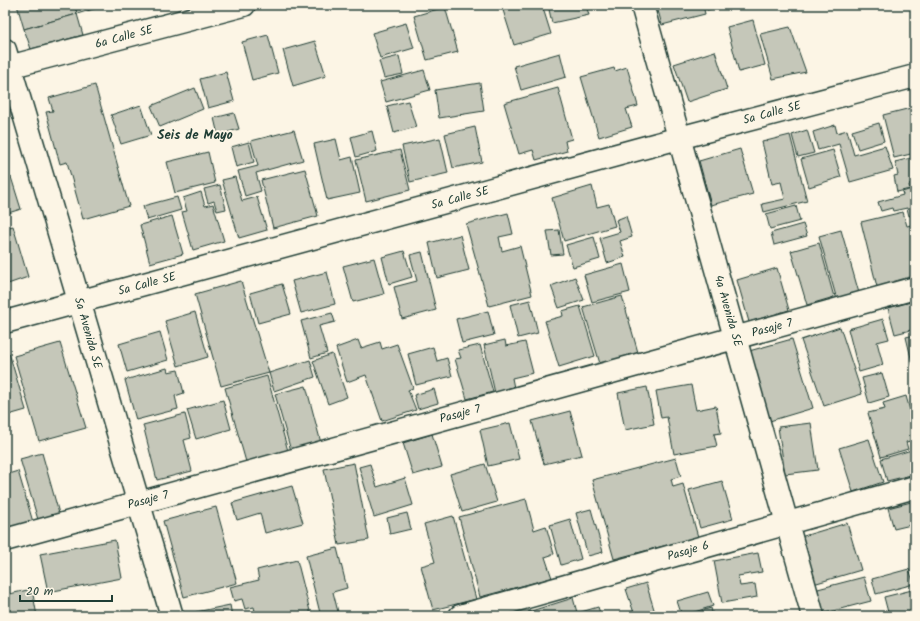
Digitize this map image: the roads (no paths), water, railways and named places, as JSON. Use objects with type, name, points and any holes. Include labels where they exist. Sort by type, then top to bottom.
[{"type":"street","name":"6a Calle SE","points":[[6,62],[244,5]]},
{"type":"street","name":"4a Avenida SE","points":[[642,5],[813,616]]},
{"type":"street","name":"5a Avenida SE","points":[[6,62],[172,616]]},
{"type":"street","name":"5a Calle SE","points":[[5,322],[679,138],[915,76]]},
{"type":"street","name":"Pasaje 7","points":[[5,540],[915,288]]},
{"type":"street","name":"Pasaje 6","points":[[460,616],[915,487]]},
{"type":"district","name":"Seis de Mayo","points":[[195,135]]}]
